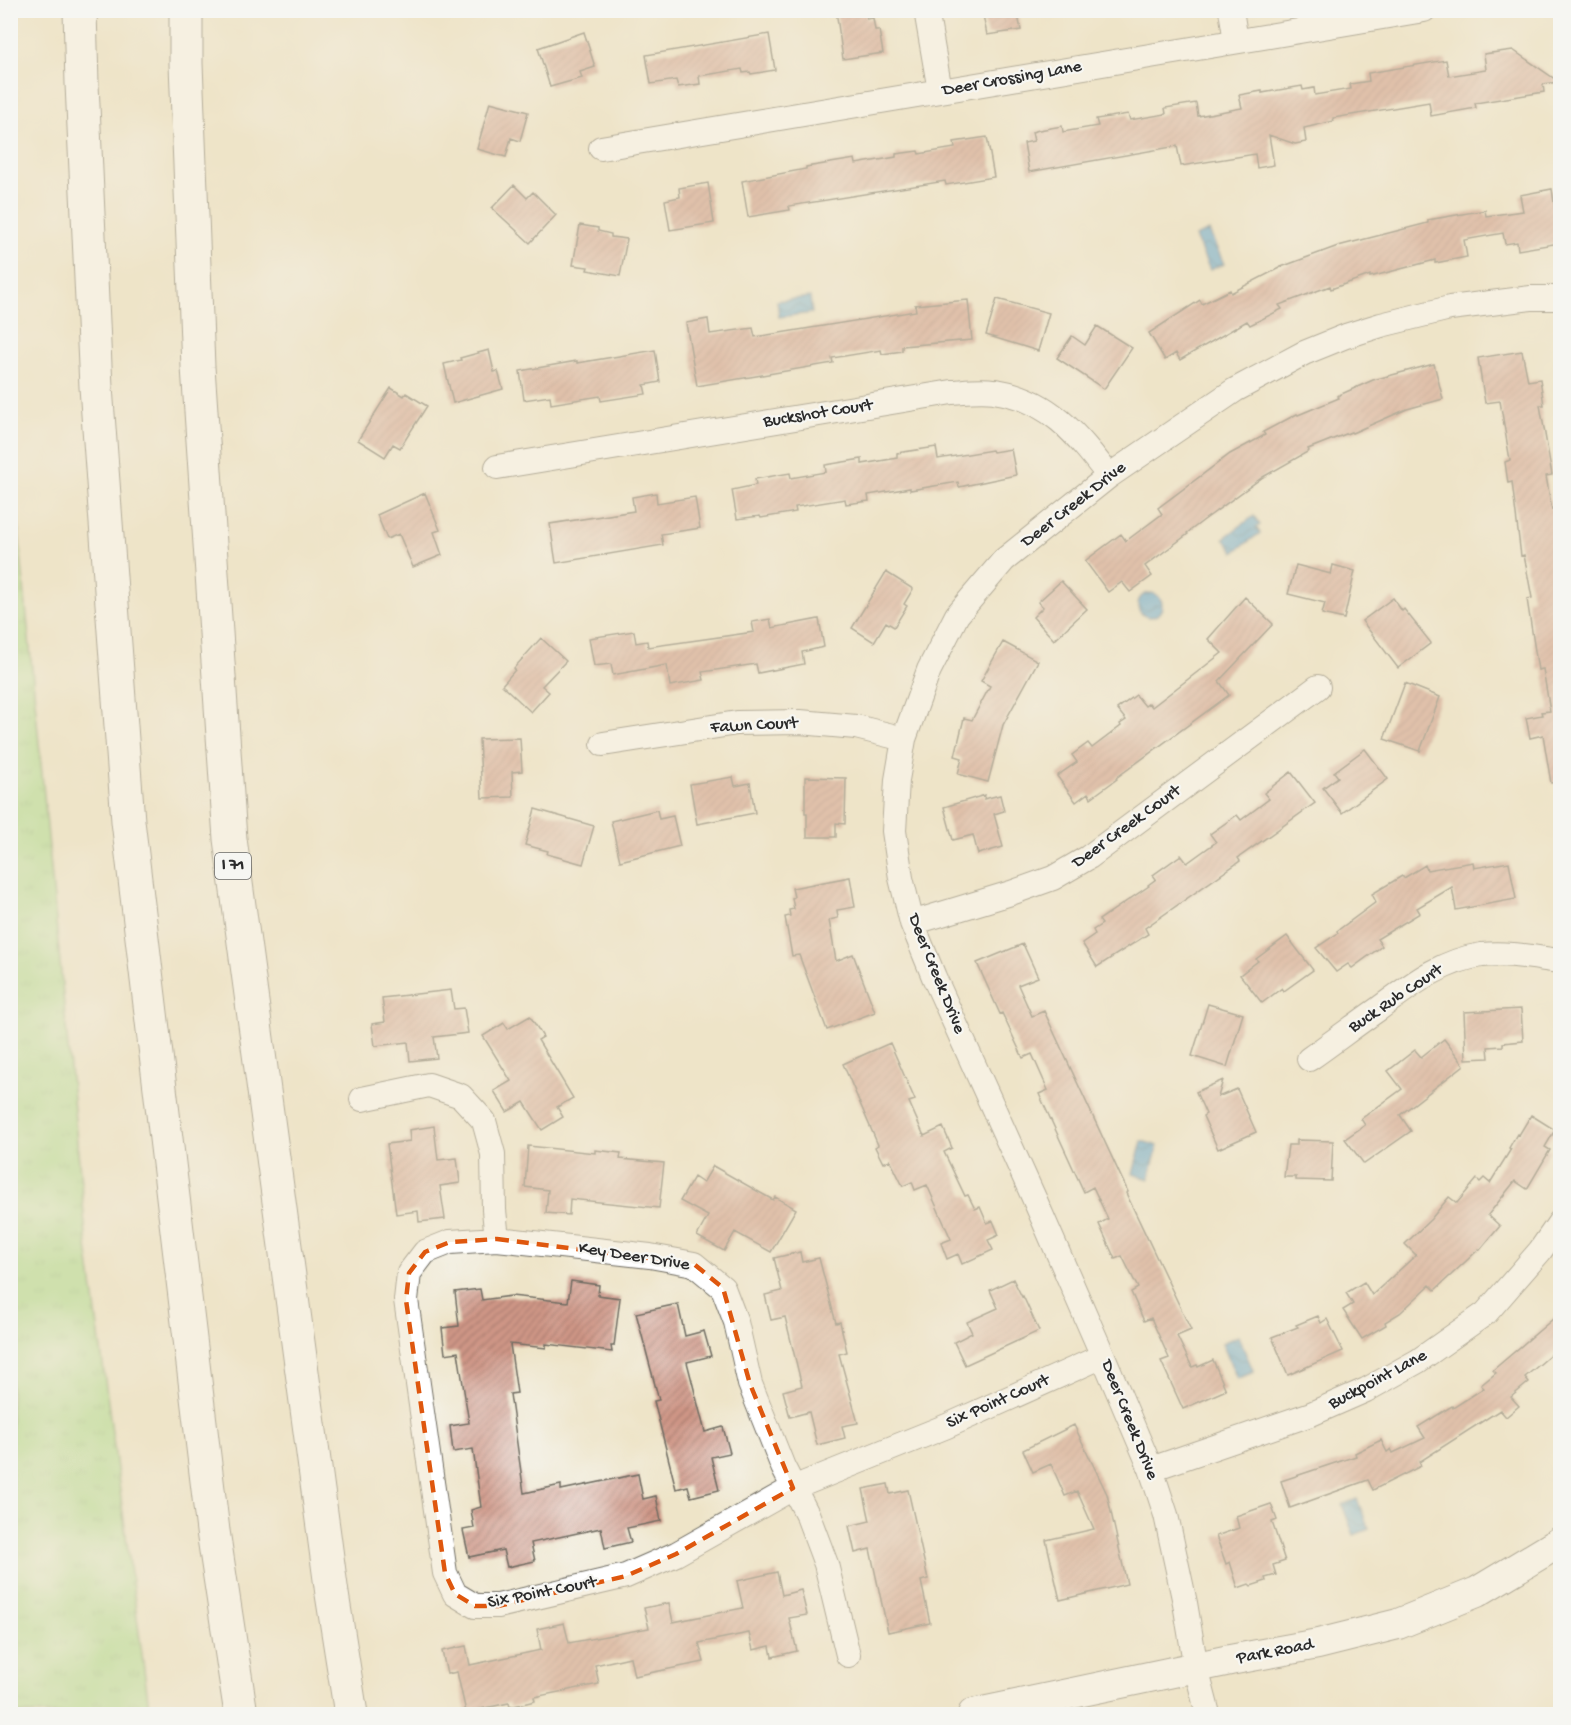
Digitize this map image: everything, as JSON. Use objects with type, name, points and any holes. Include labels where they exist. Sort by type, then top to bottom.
[{"type":"highway","points":[[80,10],[96,387],[128,821],[213,1531],[241,1714]]},
{"type":"highway","name":"I 71","points":[[186,10],[186,64],[198,367],[230,839],[332,1593],[351,1714]]},
{"type":"main road","name":"Park Road","points":[[973,1714],[1318,1644],[1398,1624],[1477,1592],[1560,1542]]},
{"type":"street","points":[[926,10],[940,91]]},
{"type":"street","points":[[1231,10],[1236,41]]},
{"type":"street","name":"Deer Crossing Lane","points":[[601,148],[1424,10]]},
{"type":"street","name":"Deer Creek Drive","points":[[1208,1714],[1196,1668],[1166,1515],[1151,1469],[912,923],[901,878],[894,831],[897,780],[904,739],[929,670],[957,615],[1004,560],[1109,476],[1235,390],[1304,352],[1381,325],[1450,308],[1531,298],[1560,298]]},
{"type":"street","name":"Buckshot Court","points":[[497,467],[952,392],[993,391],[1022,397],[1058,418],[1079,438],[1109,476]]},
{"type":"street","name":"Deer Creek Court","points":[[912,923],[1053,878],[1089,857],[1318,687]]},
{"type":"street","name":"Fawn Court","points":[[603,744],[737,723],[789,722],[856,727],[904,739]]},
{"type":"street","name":"Buck Rub Court","points":[[1309,1059],[1418,980],[1440,967],[1483,955],[1504,954],[1560,961]]},
{"type":"street","points":[[362,1099],[429,1085],[461,1096],[484,1121],[493,1154],[497,1239]]},
{"type":"street","name":"Buckpoint Lane","points":[[1151,1469],[1311,1414],[1366,1390],[1418,1361],[1486,1313],[1540,1251],[1560,1222]]},
{"type":"street","name":"Key Deer Drive","points":[[409,1273],[425,1252],[450,1242],[497,1239],[650,1256],[694,1264],[723,1288],[736,1322],[750,1384],[793,1488]]},
{"type":"street","name":"Six Point Court","points":[[409,1273],[406,1300],[445,1573],[455,1594],[475,1606],[498,1606],[626,1576],[676,1554],[793,1488],[947,1426],[1103,1356]]},
{"type":"street","points":[[793,1488],[808,1516],[826,1563],[848,1655]]},
{"type":"highlighted area","points":[[497,1239],[694,1264],[723,1288],[750,1384],[793,1488],[676,1554],[626,1576],[498,1606],[475,1606],[455,1594],[445,1573],[406,1300],[409,1273],[425,1252],[450,1242]]},
{"type":"green space","points":[[11,449],[87,1246],[150,1714],[11,1714]]},
{"type":"water","points":[[1209,231],[1224,264],[1210,270],[1195,237]]},
{"type":"water","points":[[810,297],[812,313],[779,317],[777,301]]},
{"type":"water","points":[[1254,516],[1260,525],[1256,527],[1260,533],[1234,552],[1224,538]]},
{"type":"water","points":[[1150,593],[1159,596],[1162,605],[1159,614],[1150,617],[1141,614],[1138,605],[1141,596]]},
{"type":"water","points":[[1142,1141],[1158,1146],[1149,1179],[1133,1174]]},
{"type":"water","points":[[1238,1336],[1254,1372],[1237,1379],[1222,1343]]},
{"type":"water","points":[[1357,1499],[1369,1529],[1354,1535],[1342,1505]]},
{"type":"building","points":[[836,10],[866,10],[867,19],[873,18],[875,30],[879,30],[883,53],[843,59]]},
{"type":"building","points":[[982,10],[1017,10],[1021,30],[987,35]]},
{"type":"building","points":[[584,32],[595,67],[580,72],[582,78],[550,87],[538,48]]},
{"type":"building","points":[[769,34],[775,70],[751,74],[750,72],[743,73],[742,69],[699,76],[700,84],[678,87],[676,80],[651,84],[646,55]]},
{"type":"building","points":[[1513,50],[1559,82],[1543,84],[1544,92],[1475,103],[1476,108],[1431,116],[1429,102],[1333,118],[1334,121],[1304,128],[1306,142],[1295,144],[1269,135],[1274,165],[1257,168],[1255,154],[1181,166],[1177,146],[1029,172],[1024,143],[1034,141],[1032,132],[1039,130],[1062,126],[1063,132],[1098,126],[1096,119],[1128,114],[1130,120],[1166,114],[1165,108],[1196,103],[1198,116],[1242,108],[1239,95],[1302,86],[1303,90],[1314,88],[1315,95],[1351,89],[1350,84],[1369,81],[1368,73],[1446,60],[1449,76],[1486,70],[1484,54]]},
{"type":"building","points":[[490,102],[528,112],[520,141],[511,138],[506,157],[477,149]]},
{"type":"building","points":[[987,137],[994,177],[946,185],[945,181],[789,206],[790,210],[748,217],[742,181],[855,159],[856,164],[896,157],[896,154],[918,151],[919,154],[955,148],[954,142]]},
{"type":"building","points":[[708,183],[714,223],[670,230],[665,200],[680,197],[679,188]]},
{"type":"building","points":[[514,185],[527,198],[533,192],[556,215],[530,243],[492,208]]},
{"type":"building","points":[[1552,189],[1560,243],[1518,250],[1517,242],[1505,244],[1503,233],[1464,240],[1467,257],[1435,263],[1435,260],[1370,277],[1370,275],[1331,289],[1330,286],[1279,305],[1282,309],[1250,325],[1247,321],[1180,360],[1176,353],[1165,360],[1149,333],[1200,300],[1202,304],[1230,290],[1231,293],[1281,267],[1338,246],[1428,223],[1428,220],[1485,210],[1486,216],[1523,211],[1520,195]]},
{"type":"building","points":[[580,225],[598,228],[598,231],[611,234],[611,237],[627,239],[620,276],[573,265]]},
{"type":"building","points":[[997,299],[1049,313],[1038,351],[986,335]]},
{"type":"building","points":[[968,300],[972,340],[902,346],[902,351],[882,354],[881,350],[832,358],[833,363],[697,386],[686,323],[708,319],[710,334],[753,328],[755,337],[916,311],[915,305]]},
{"type":"building","points":[[1097,326],[1132,348],[1104,389],[1057,358],[1072,336],[1085,345]]},
{"type":"building","points":[[489,350],[494,372],[498,371],[503,389],[453,403],[444,364]]},
{"type":"building","points":[[655,350],[660,382],[644,385],[646,394],[601,401],[600,396],[551,404],[550,396],[524,400],[520,371]]},
{"type":"building","points":[[1522,351],[1528,381],[1540,379],[1544,405],[1540,405],[1552,475],[1546,476],[1552,510],[1556,509],[1560,535],[1560,782],[1551,783],[1543,735],[1530,738],[1526,718],[1550,711],[1543,669],[1538,670],[1527,599],[1532,598],[1524,555],[1521,556],[1512,482],[1508,483],[1505,462],[1510,460],[1500,401],[1485,403],[1478,358]]},
{"type":"building","points":[[1434,364],[1443,399],[1407,409],[1308,449],[1309,451],[1263,477],[1145,566],[1152,576],[1130,592],[1122,582],[1108,592],[1085,561],[1121,534],[1126,541],[1162,514],[1158,508],[1230,454],[1265,435],[1263,432],[1373,380]]},
{"type":"building","points":[[391,388],[404,396],[406,393],[427,406],[400,448],[393,444],[385,457],[358,440]]},
{"type":"building","points":[[936,447],[938,459],[1011,449],[1016,475],[959,487],[958,482],[910,490],[910,488],[868,495],[869,501],[846,504],[845,499],[795,507],[796,512],[761,518],[760,516],[737,519],[732,490],[756,485],[755,479],[790,473],[791,478],[826,472],[825,465],[862,459],[862,464],[897,458],[897,453]]},
{"type":"building","points":[[425,493],[440,530],[434,532],[442,555],[413,567],[399,534],[387,539],[377,515]]},
{"type":"building","points":[[656,493],[657,503],[695,497],[700,528],[661,534],[663,545],[556,563],[550,524],[634,511],[632,497]]},
{"type":"building","points":[[1296,565],[1331,574],[1333,565],[1355,571],[1344,619],[1322,614],[1325,603],[1288,594]]},
{"type":"building","points":[[886,572],[913,589],[904,604],[907,606],[894,627],[886,622],[874,642],[852,628]]},
{"type":"building","points":[[1061,581],[1087,609],[1054,640],[1033,617],[1043,607],[1038,602]]},
{"type":"building","points":[[1245,597],[1273,624],[1219,681],[1229,695],[1091,798],[1088,793],[1076,802],[1057,776],[1077,762],[1072,755],[1088,743],[1092,748],[1121,726],[1120,724],[1126,720],[1117,709],[1136,695],[1145,706],[1149,703],[1152,707],[1222,653],[1208,639]]},
{"type":"building","points":[[1393,598],[1431,643],[1398,668],[1362,621]]},
{"type":"building","points":[[770,619],[772,628],[819,619],[824,647],[802,652],[804,664],[758,673],[756,664],[702,672],[704,680],[670,686],[667,665],[613,675],[611,664],[594,666],[589,638],[634,631],[636,643],[647,641],[648,647],[754,632],[752,622]]},
{"type":"building","points":[[541,638],[566,661],[542,686],[549,692],[531,712],[502,685]]},
{"type":"building","points":[[1003,642],[1038,661],[1003,725],[988,782],[958,774],[962,758],[955,756],[964,718],[972,720],[990,686],[981,681]]},
{"type":"building","points":[[1405,683],[1440,697],[1420,751],[1384,739]]},
{"type":"building","points":[[520,738],[522,771],[512,772],[513,797],[482,798],[479,739]]},
{"type":"building","points":[[1365,749],[1388,779],[1342,813],[1323,788],[1338,777],[1334,772]]},
{"type":"building","points":[[1291,772],[1315,803],[1238,858],[1240,861],[1145,928],[1148,934],[1097,967],[1082,943],[1095,934],[1093,930],[1102,924],[1099,920],[1149,886],[1156,879],[1153,875],[1181,855],[1187,863],[1216,842],[1210,834],[1237,815],[1241,820],[1269,799],[1264,793]]},
{"type":"building","points":[[733,777],[735,786],[750,783],[755,813],[697,824],[690,784]]},
{"type":"building","points":[[805,777],[846,778],[845,824],[836,823],[836,837],[807,837]]},
{"type":"building","points":[[985,795],[984,799],[1000,795],[1004,811],[994,814],[1003,847],[978,854],[973,835],[953,840],[944,807]]},
{"type":"building","points":[[535,809],[594,826],[583,864],[525,845]]},
{"type":"building","points":[[657,810],[659,819],[673,816],[680,846],[620,861],[611,821]]},
{"type":"building","points":[[1473,862],[1474,868],[1509,862],[1516,899],[1456,910],[1452,887],[1417,908],[1420,913],[1377,939],[1382,946],[1352,968],[1348,964],[1336,972],[1316,948],[1376,902],[1372,894],[1402,876],[1404,878],[1425,865],[1427,870]]},
{"type":"building","points":[[850,877],[855,907],[837,910],[838,918],[829,920],[836,961],[853,954],[875,1012],[827,1030],[799,955],[792,956],[785,917],[790,916],[789,910],[794,909],[792,888]]},
{"type":"building","points":[[1287,936],[1313,970],[1284,991],[1282,988],[1262,1003],[1240,975],[1258,961],[1256,959]]},
{"type":"building","points":[[1023,944],[1038,977],[1018,985],[1032,1016],[1044,1011],[1191,1330],[1177,1336],[1192,1367],[1197,1365],[1198,1367],[1213,1360],[1226,1390],[1183,1409],[1161,1361],[1169,1358],[1151,1318],[1144,1321],[1131,1292],[1138,1288],[1122,1256],[1115,1259],[1099,1224],[1108,1219],[1093,1187],[1084,1192],[1039,1094],[1048,1090],[1032,1054],[1023,1058],[977,963]]},
{"type":"building","points":[[451,990],[454,1009],[464,1008],[468,1033],[434,1037],[437,1058],[410,1061],[408,1042],[375,1046],[372,1024],[385,1022],[382,998]]},
{"type":"building","points":[[1208,1004],[1243,1014],[1227,1067],[1192,1056]]},
{"type":"building","points":[[1521,1009],[1523,1041],[1488,1047],[1489,1058],[1466,1059],[1464,1012]]},
{"type":"building","points":[[530,1016],[543,1037],[538,1040],[573,1098],[557,1107],[563,1117],[542,1130],[524,1102],[507,1112],[494,1091],[511,1081],[483,1036],[504,1023],[508,1029]]},
{"type":"building","points":[[1444,1039],[1464,1065],[1400,1115],[1411,1131],[1364,1164],[1345,1139],[1365,1125],[1361,1119],[1402,1089],[1388,1071],[1415,1050],[1421,1057]]},
{"type":"building","points":[[890,1043],[915,1100],[909,1102],[924,1136],[943,1127],[952,1148],[944,1152],[965,1196],[968,1195],[975,1209],[980,1207],[987,1223],[993,1221],[999,1235],[988,1240],[993,1250],[962,1264],[958,1254],[947,1259],[941,1243],[951,1239],[927,1185],[915,1190],[912,1182],[903,1186],[890,1160],[883,1163],[875,1147],[878,1145],[843,1064]]},
{"type":"building","points":[[1223,1080],[1218,1097],[1237,1089],[1256,1132],[1218,1149],[1203,1116],[1206,1114],[1196,1092]]},
{"type":"building","points":[[1531,1115],[1555,1130],[1545,1147],[1550,1150],[1527,1189],[1515,1181],[1488,1215],[1500,1226],[1480,1250],[1435,1290],[1430,1285],[1400,1313],[1385,1322],[1386,1325],[1362,1339],[1343,1310],[1353,1304],[1346,1293],[1364,1282],[1372,1295],[1416,1255],[1405,1244],[1431,1219],[1449,1197],[1457,1203],[1477,1179],[1480,1182],[1484,1178],[1490,1183],[1511,1149],[1509,1148],[1517,1134],[1519,1135]]},
{"type":"building","points":[[434,1126],[438,1160],[457,1158],[460,1183],[440,1186],[445,1219],[419,1222],[418,1211],[396,1214],[387,1144],[410,1141],[409,1130]]},
{"type":"building","points":[[1297,1140],[1333,1141],[1331,1181],[1296,1180],[1296,1177],[1284,1177],[1288,1145],[1297,1145]]},
{"type":"building","points":[[528,1146],[595,1153],[595,1150],[621,1153],[620,1159],[664,1163],[659,1208],[570,1199],[569,1215],[546,1213],[548,1190],[525,1187]]},
{"type":"building","points":[[713,1166],[773,1200],[775,1197],[796,1209],[771,1252],[735,1232],[724,1251],[697,1236],[708,1216],[680,1201],[694,1177],[703,1183]]},
{"type":"building","points":[[800,1252],[802,1262],[819,1258],[836,1323],[840,1322],[847,1352],[839,1354],[858,1423],[842,1426],[845,1438],[817,1445],[809,1412],[790,1417],[783,1391],[802,1386],[785,1317],[771,1320],[765,1295],[782,1291],[774,1258]]},
{"type":"building","points":[[1013,1279],[1039,1331],[965,1365],[954,1342],[972,1333],[967,1322],[998,1308],[990,1290]]},
{"type":"building","points":[[571,1281],[599,1285],[598,1295],[620,1298],[614,1346],[611,1346],[612,1352],[546,1344],[546,1348],[510,1344],[517,1393],[510,1394],[524,1493],[561,1485],[561,1490],[638,1474],[643,1499],[656,1496],[661,1521],[627,1528],[631,1542],[605,1548],[601,1528],[531,1543],[535,1561],[507,1567],[503,1550],[469,1557],[463,1530],[474,1528],[471,1510],[481,1507],[473,1449],[453,1452],[450,1426],[469,1423],[458,1352],[445,1354],[442,1328],[459,1326],[455,1292],[480,1289],[482,1300],[511,1296],[568,1302]]},
{"type":"building","points":[[678,1304],[685,1336],[704,1331],[711,1356],[687,1362],[705,1432],[723,1427],[730,1453],[711,1457],[719,1490],[691,1497],[688,1486],[676,1489],[654,1401],[659,1400],[636,1313]]},
{"type":"building","points":[[1560,1313],[1560,1347],[1525,1377],[1529,1382],[1511,1397],[1519,1406],[1506,1417],[1500,1410],[1419,1462],[1421,1466],[1373,1490],[1368,1480],[1290,1508],[1281,1481],[1356,1456],[1355,1453],[1381,1440],[1387,1452],[1391,1449],[1393,1453],[1425,1438],[1418,1427],[1484,1388],[1481,1385],[1496,1373],[1493,1370]]},
{"type":"building","points":[[1318,1316],[1321,1323],[1327,1319],[1343,1351],[1288,1375],[1272,1337]]},
{"type":"building","points":[[1074,1425],[1107,1494],[1127,1584],[1060,1600],[1046,1540],[1094,1529],[1077,1491],[1065,1496],[1051,1464],[1033,1472],[1023,1450]]},
{"type":"building","points":[[888,1484],[890,1494],[908,1490],[928,1579],[921,1581],[930,1623],[888,1632],[870,1549],[855,1553],[849,1526],[870,1521],[863,1489]]},
{"type":"building","points":[[1271,1504],[1277,1520],[1272,1522],[1285,1561],[1273,1565],[1276,1575],[1265,1578],[1266,1581],[1238,1588],[1230,1562],[1226,1564],[1216,1536],[1239,1528],[1236,1516]]},
{"type":"building","points":[[777,1572],[782,1595],[801,1590],[807,1615],[789,1618],[797,1651],[772,1657],[770,1646],[753,1650],[749,1633],[699,1643],[704,1662],[634,1676],[630,1657],[595,1665],[599,1684],[534,1697],[535,1701],[510,1707],[509,1703],[466,1712],[457,1672],[447,1674],[442,1651],[466,1646],[470,1665],[541,1650],[537,1629],[564,1623],[569,1643],[649,1628],[644,1608],[669,1603],[673,1622],[743,1608],[737,1581]]}]
